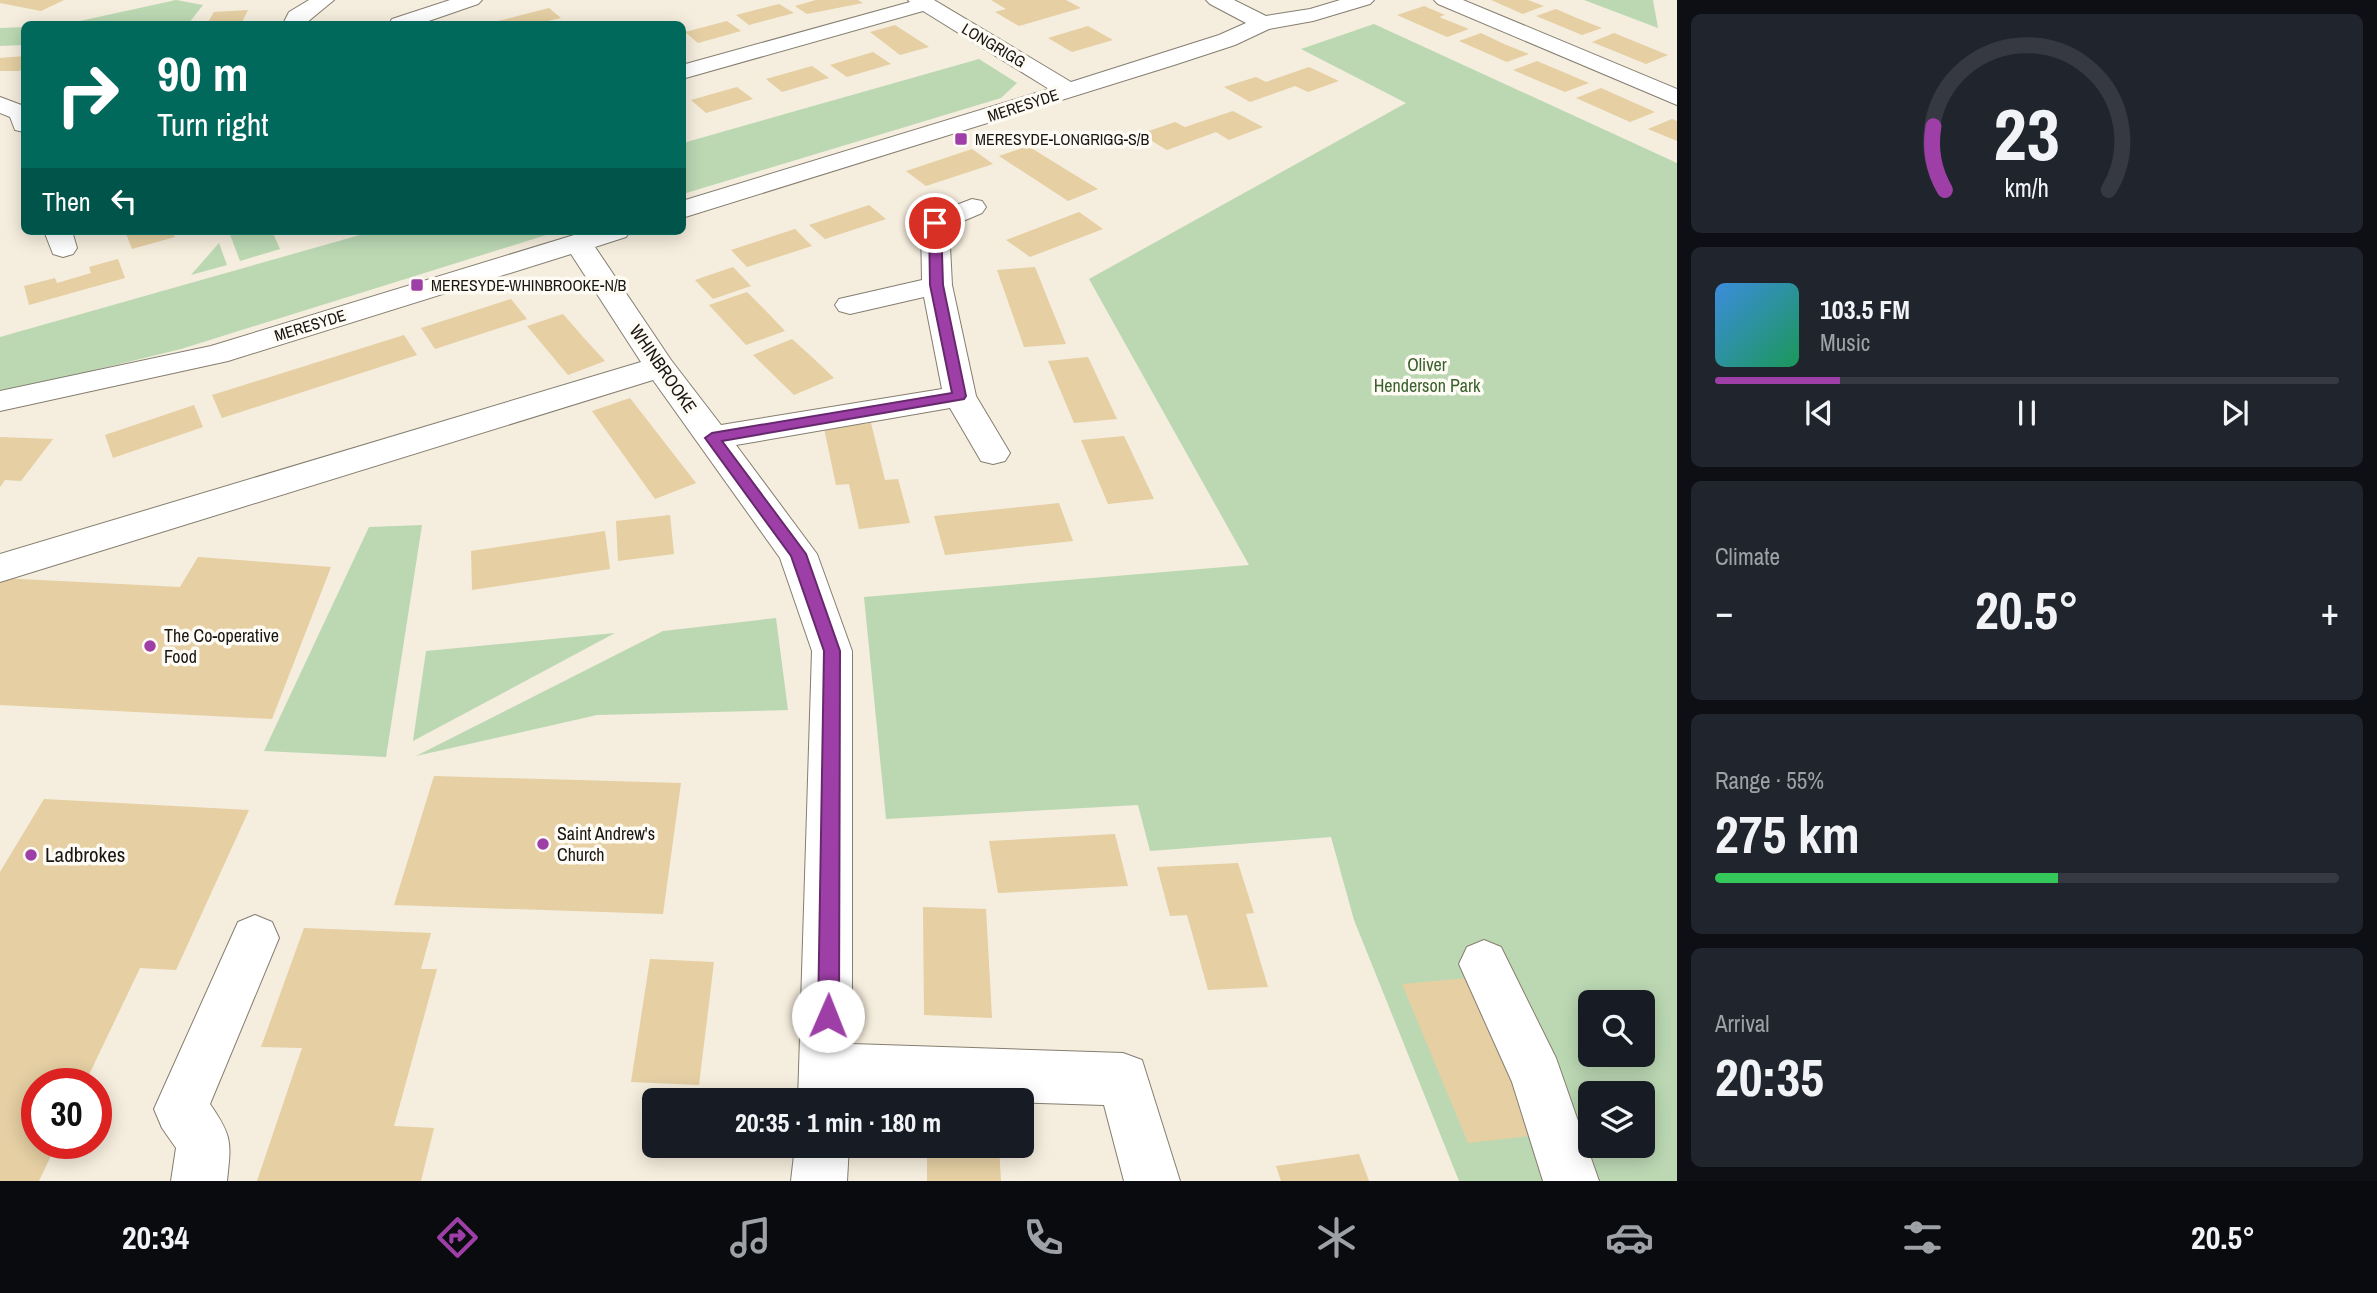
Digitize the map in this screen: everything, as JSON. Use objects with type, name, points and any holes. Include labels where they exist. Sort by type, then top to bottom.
[{"type":"street","points":[[295,21],[297,17],[323,0]]},
{"type":"street","points":[[1217,0],[1263,23]]},
{"type":"street","name":"MERESYDE","points":[[686,209],[1227,40],[1263,23],[1313,15],[1363,0]]},
{"type":"street","points":[[1445,0],[1677,98]]},
{"type":"street","points":[[408,21],[459,1]]},
{"type":"street","points":[[686,71],[923,2]]},
{"type":"street","name":"LONGRIGG","points":[[923,2],[1068,90]]},
{"type":"street","points":[[0,104],[21,113]]},
{"type":"street","points":[[972,207],[935,223],[937,285],[960,396],[993,453]]},
{"type":"street","name":"MERESYDE","points":[[0,401],[217,354],[603,235]]},
{"type":"street","name":"WHINBROOKE","points":[[578,243],[660,367],[798,554],[832,651],[826,1085]]},
{"type":"street","points":[[850,305],[937,285]]},
{"type":"street","points":[[0,568],[660,367]]},
{"type":"street","points":[[712,438],[960,396]]},
{"type":"street","points":[[199,1181],[204,1142],[181,1109],[255,938]]},
{"type":"street","points":[[1484,964],[1537,1077],[1571,1181]]},
{"type":"street","points":[[826,1085],[1123,1079],[1152,1181]]},
{"type":"street","points":[[819,1181],[821,1158]]},
{"type":"green space","points":[[176,0],[203,5],[190,21],[80,21]]},
{"type":"green space","points":[[1584,0],[1653,0],[1658,28]]},
{"type":"green space","name":"Oliver Henderson Park","points":[[1374,24],[1677,163],[1677,1181],[1459,1181],[1354,920],[1331,837],[1150,851],[1138,805],[886,819],[864,597],[1249,565],[1089,279],[1406,103],[1301,49]]},
{"type":"green space","points":[[21,27],[21,45],[0,46],[0,28]]},
{"type":"green space","points":[[979,59],[1017,83],[1001,98],[686,193],[686,142]]},
{"type":"green space","points":[[230,235],[274,235],[280,249],[240,261]]},
{"type":"green space","points":[[360,235],[546,235],[181,349],[21,388],[0,390],[0,337]]},
{"type":"green space","points":[[219,243],[227,265],[191,275]]},
{"type":"green space","points":[[422,525],[386,757],[264,751],[369,527]]},
{"type":"green space","points":[[776,618],[788,710],[597,715],[416,756],[663,631]]},
{"type":"green space","points":[[615,633],[413,741],[426,651]]},
{"type":"building","points":[[0,0],[64,0],[41,11],[0,3]]},
{"type":"building","points":[[816,0],[858,0],[863,3],[807,14],[795,6]]},
{"type":"building","points":[[991,0],[1066,0],[1081,8],[1019,26],[995,12],[1006,9]]},
{"type":"building","points":[[1491,0],[1528,0],[1544,6],[1523,14]]},
{"type":"building","points":[[779,4],[794,13],[749,25],[736,15]]},
{"type":"building","points":[[1424,6],[1445,15],[1439,17],[1469,29],[1447,37],[1397,15]]},
{"type":"building","points":[[549,8],[561,18],[548,21],[498,21]]},
{"type":"building","points":[[1556,9],[1602,28],[1582,35],[1536,16]]},
{"type":"building","points":[[248,10],[242,21],[209,21],[214,12]]},
{"type":"building","points":[[727,21],[741,31],[698,43],[686,32]]},
{"type":"building","points":[[895,25],[929,47],[900,55],[870,32]]},
{"type":"building","points":[[1088,26],[1113,40],[1072,52],[1048,38]]},
{"type":"building","points":[[1481,33],[1529,54],[1507,62],[1459,41]]},
{"type":"building","points":[[1614,33],[1668,55],[1646,64],[1592,42]]},
{"type":"building","points":[[873,52],[891,64],[847,77],[830,65]]},
{"type":"building","points":[[21,56],[21,70],[0,71],[0,58]]},
{"type":"building","points":[[1537,61],[1589,83],[1565,92],[1513,70]]},
{"type":"building","points":[[812,66],[829,78],[782,92],[766,79]]},
{"type":"building","points":[[1309,67],[1339,81],[1308,92],[1295,86],[1250,102],[1224,87],[1256,77],[1266,82]]},
{"type":"building","points":[[737,87],[753,99],[706,113],[691,100]]},
{"type":"building","points":[[1601,88],[1655,112],[1630,122],[1576,98]]},
{"type":"building","points":[[1233,111],[1263,127],[1229,140],[1216,132],[1167,150],[1140,134],[1175,122],[1185,127]]},
{"type":"building","points":[[1672,119],[1677,121],[1677,141],[1648,129]]},
{"type":"building","points":[[1028,146],[1098,189],[1068,201],[999,156]]},
{"type":"building","points":[[972,149],[993,164],[926,186],[906,171]]},
{"type":"building","points":[[869,205],[886,219],[825,239],[809,225]]},
{"type":"building","points":[[1079,212],[1103,229],[1030,257],[1006,240]]},
{"type":"building","points":[[795,229],[812,246],[747,267],[731,250]]},
{"type":"building","points":[[127,235],[175,237],[132,249]]},
{"type":"building","points":[[118,259],[125,278],[29,305],[24,286],[55,278],[57,283],[91,273],[89,267]]},
{"type":"building","points":[[733,267],[751,286],[713,299],[695,280]]},
{"type":"building","points":[[1035,267],[1066,344],[1024,347],[997,270]]},
{"type":"building","points":[[747,292],[785,331],[746,345],[709,305]]},
{"type":"building","points":[[511,299],[527,319],[435,349],[421,328]]},
{"type":"building","points":[[563,314],[605,361],[568,375],[527,326]]},
{"type":"building","points":[[404,335],[417,355],[222,418],[212,395]]},
{"type":"building","points":[[792,339],[834,378],[794,395],[753,355]]},
{"type":"building","points":[[1088,357],[1117,419],[1074,423],[1048,361]]},
{"type":"building","points":[[630,398],[696,483],[655,499],[592,411]]},
{"type":"building","points":[[194,405],[203,427],[113,458],[105,435]]},
{"type":"building","points":[[871,423],[885,480],[898,479],[910,523],[859,529],[849,484],[836,485],[824,428]]},
{"type":"building","points":[[1124,436],[1154,499],[1108,504],[1081,440]]},
{"type":"building","points":[[0,437],[53,439],[21,481],[5,480],[0,487]]},
{"type":"building","points":[[1059,503],[1073,541],[945,555],[934,516]]},
{"type":"building","points":[[670,515],[674,554],[618,561],[616,521]]},
{"type":"building","points":[[605,531],[610,569],[472,590],[471,551]]},
{"type":"building","name":"The Co-operative Food","points":[[198,557],[331,567],[272,719],[0,705],[0,578],[180,587]]},
{"type":"building","name":"Saint Andrew's Church","points":[[434,776],[681,783],[663,914],[394,905]]},
{"type":"building","points":[[44,799],[249,810],[176,970],[140,968],[92,1068],[21,1068],[21,1159],[49,1159],[39,1181],[0,1181],[0,872]]},
{"type":"building","points":[[1115,834],[1128,886],[998,893],[989,841]]},
{"type":"building","points":[[1238,863],[1254,913],[1246,914],[1268,987],[1208,990],[1187,915],[1170,916],[1157,867]]},
{"type":"building","points":[[923,907],[986,909],[992,1018],[924,1015]]},
{"type":"building","points":[[304,928],[431,933],[421,969],[437,969],[394,1126],[434,1128],[421,1181],[257,1181],[302,1048],[261,1047]]},
{"type":"building","points":[[650,959],[714,962],[699,1085],[631,1082]]},
{"type":"building","points":[[1467,978],[1540,1135],[1468,1143],[1402,984]]},
{"type":"building","points":[[1359,1154],[1369,1181],[1281,1181],[1276,1166]]},
{"type":"building","points":[[927,1158],[1000,1158],[1001,1181],[927,1181]]},
{"type":"place","name":"MERESYDE-LONGRIGG-S/B","points":[[961,139]]},
{"type":"place","name":"MERESYDE-WHINBROOKE-N/B","points":[[417,285]]},
{"type":"place","name":"The Co-operative Food","points":[[150,646]]},
{"type":"place","name":"Saint Andrew's Church","points":[[543,844]]},
{"type":"place","name":"Ladbrokes","points":[[31,855]]},
{"type":"route","points":[[828,1016],[832,651],[798,554],[712,438],[960,396],[937,285],[935,223]]}]
